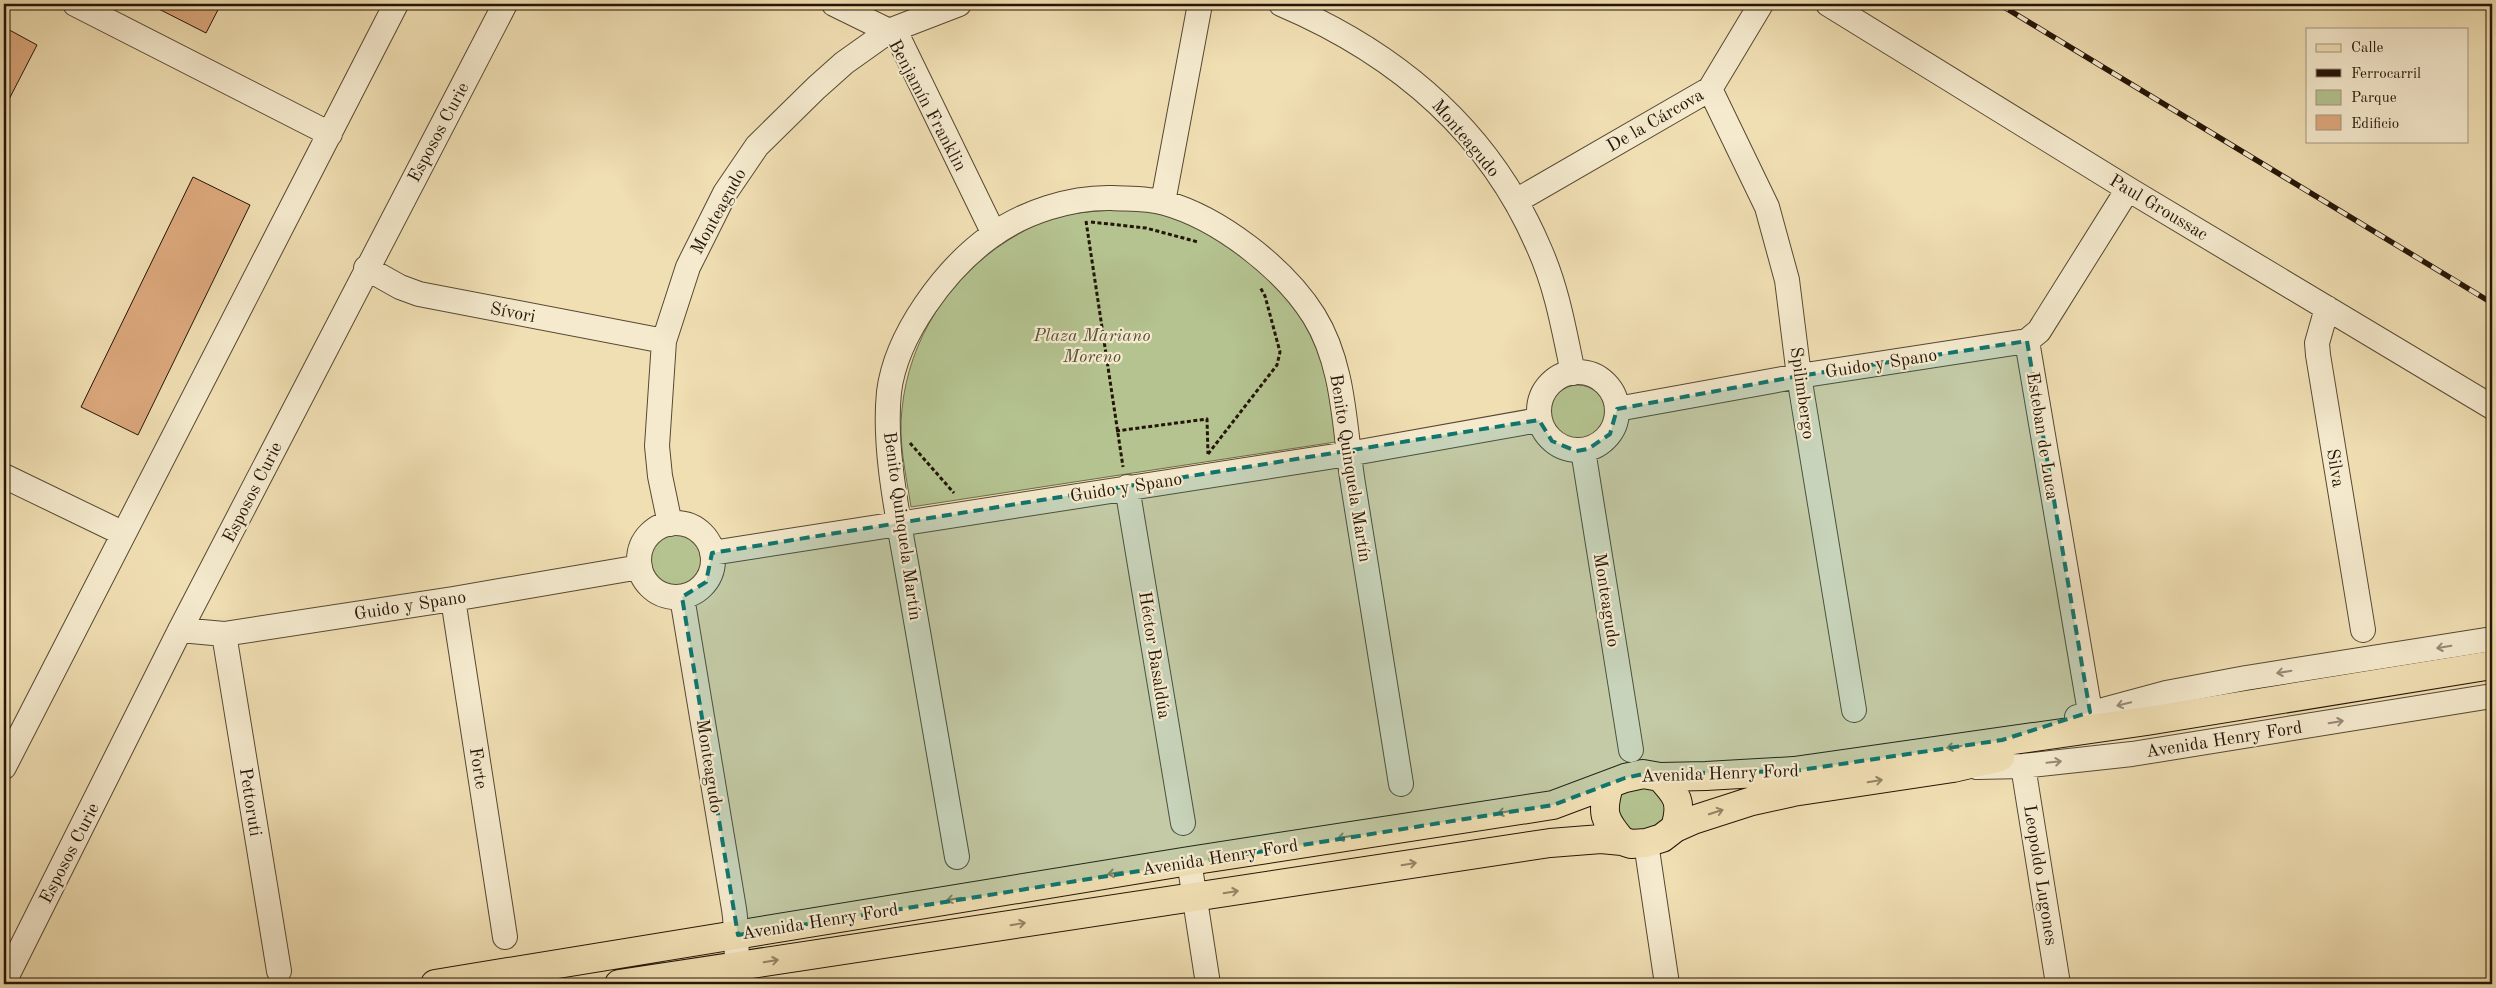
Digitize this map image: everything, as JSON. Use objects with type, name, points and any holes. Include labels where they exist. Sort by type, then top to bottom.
[{"type":"main road","name":"Avenida Henry Ford","points":[[436,984],[1189,861],[1553,805],[1609,786],[1625,778],[1643,774],[1660,777],[1758,775],[1794,771],[2002,740],[2147,721],[2492,665]]},
{"type":"main road","name":"Avenida Henry Ford","points":[[619,984],[738,975],[1195,897],[1550,843],[1579,840],[1634,842],[1662,838],[1675,828],[1752,801],[1793,792],[1953,768],[2147,721]]},
{"type":"main road","points":[[1660,777],[1675,793],[1680,810],[1675,828]]},
{"type":"main road","points":[[1609,786],[1604,804],[1604,815],[1611,827],[1634,842]]},
{"type":"street","points":[[75,4],[330,134]]},
{"type":"street","points":[[4,768],[122,533],[396,4]]},
{"type":"street","name":"Esposos Curie","points":[[4,982],[180,630],[366,268],[505,4]]},
{"type":"street","name":"Benjamín Franklin","points":[[834,4],[889,30],[904,50],[994,234]]},
{"type":"street","name":"Monteagudo","points":[[670,524],[660,476],[658,446],[664,341],[688,267],[711,218],[741,167],[758,146],[816,88],[889,30],[959,4]]},
{"type":"street","points":[[1163,202],[1200,4]]},
{"type":"street","name":"Monteagudo","points":[[1282,4],[1317,19],[1380,56],[1426,91],[1481,149],[1516,201],[1540,249],[1553,284],[1573,373]]},
{"type":"street","name":"De la Cárcova","points":[[1516,201],[1710,89],[1761,4]]},
{"type":"street","name":"Paul Groussac","points":[[1828,4],[2128,189],[2492,407]]},
{"type":"street","name":"Spilimbergo","points":[[1710,89],[1767,207],[1787,280],[1799,376],[1854,710]]},
{"type":"street","points":[[2027,341],[2039,331],[2128,189]]},
{"type":"street","name":"Benito Quinquela Martín","points":[[957,857],[899,524],[892,473],[889,393],[894,371],[912,326],[945,280],[963,260],[994,234],[1052,207],[1085,211],[1120,199],[1163,202],[1213,225],[1252,251],[1284,279],[1314,316],[1332,357],[1339,380],[1348,454],[1401,784]]},
{"type":"street","name":"Sívori","points":[[366,268],[400,287],[419,294],[664,341]]},
{"type":"street","name":"Silva","points":[[2326,308],[2316,343],[2363,630]]},
{"type":"street","name":"Guido y Spano","points":[[1617,409],[1799,376],[2027,341]]},
{"type":"street","name":"Esteban de Luca","points":[[2027,341],[2090,712]]},
{"type":"street","points":[[1573,373],[1586,373],[1598,378],[1608,386],[1614,397],[1617,409],[1616,422],[1610,434],[1600,444],[1583,450],[1563,448],[1552,441],[1544,431],[1539,420],[1542,394],[1560,376],[1573,373]]},
{"type":"street","name":"Guido y Spano","points":[[712,553],[1348,454],[1539,420]]},
{"type":"street","name":"Monteagudo","points":[[1583,450],[1631,750]]},
{"type":"street","points":[[4,476],[122,533]]},
{"type":"street","name":"Héctor Basaldúa","points":[[1127,487],[1183,823]]},
{"type":"street","points":[[670,524],[681,524],[702,534],[712,553],[711,573],[706,582],[691,594],[682,597],[660,594],[650,587],[640,567],[639,556],[649,535],[658,528],[670,524]]},
{"type":"street","name":"Guido y Spano","points":[[180,630],[224,634],[453,599],[640,567]]},
{"type":"street","name":"Monteagudo","points":[[682,597],[738,935],[738,975]]},
{"type":"street","name":"Forte","points":[[453,599],[505,937]]},
{"type":"street","name":"Pettoruti","points":[[224,634],[279,971]]},
{"type":"street","name":"Avenida Henry Ford","points":[[2002,740],[2090,712],[2166,693],[2246,678],[2492,639]]},
{"type":"street","name":"Avenida Henry Ford","points":[[1953,768],[2023,766],[2180,747],[2492,696]]},
{"type":"street","name":"Leopoldo Lugones","points":[[2023,766],[2058,984]]},
{"type":"street","points":[[1634,842],[1667,984]]},
{"type":"street","points":[[1189,861],[1208,984]]},
{"type":"path","points":[[1078,224],[1085,211]]},
{"type":"path","points":[[1085,211],[1118,223],[1204,243]]},
{"type":"path","points":[[1085,211],[1116,431],[1127,487]]},
{"type":"path","points":[[1116,431],[1207,419],[1208,455],[1277,365],[1280,352],[1265,296],[1255,279]]},
{"type":"path","points":[[889,420],[972,512]]},
{"type":"highlighted area","points":[[2027,341],[2090,712],[2002,740],[1794,771],[1643,774],[1625,778],[1553,805],[738,935],[682,597],[706,582],[712,553],[1539,420],[1552,441],[1576,451],[1588,449],[1610,434],[1617,409],[1799,376]]},
{"type":"green space","name":"Plaza Mariano Moreno","points":[[1127,209],[1167,213],[1204,226],[1269,271],[1322,343],[1342,441],[911,507],[901,434],[906,383],[913,358],[923,335],[935,313],[950,292],[986,256],[1032,227],[1067,215]]},
{"type":"green space","points":[[1578,385],[1588,387],[1597,393],[1603,402],[1605,412],[1603,422],[1597,431],[1588,437],[1578,439],[1568,437],[1559,431],[1553,422],[1551,412],[1553,402],[1559,393],[1568,387]]},
{"type":"green space","points":[[676,534],[686,536],[695,542],[701,551],[703,561],[701,571],[695,580],[686,586],[676,588],[666,586],[657,580],[651,571],[649,561],[651,551],[657,542],[666,536]]},
{"type":"green space","points":[[1645,783],[1666,798],[1664,823],[1643,836],[1620,825],[1618,800],[1623,793]]},
{"type":"building","points":[[149,4],[221,4],[206,33]]},
{"type":"building","points":[[4,27],[37,45],[4,109]]},
{"type":"building","points":[[193,177],[250,205],[138,435],[81,407]]},
{"type":"railway","points":[[1999,4],[2492,303]]}]
